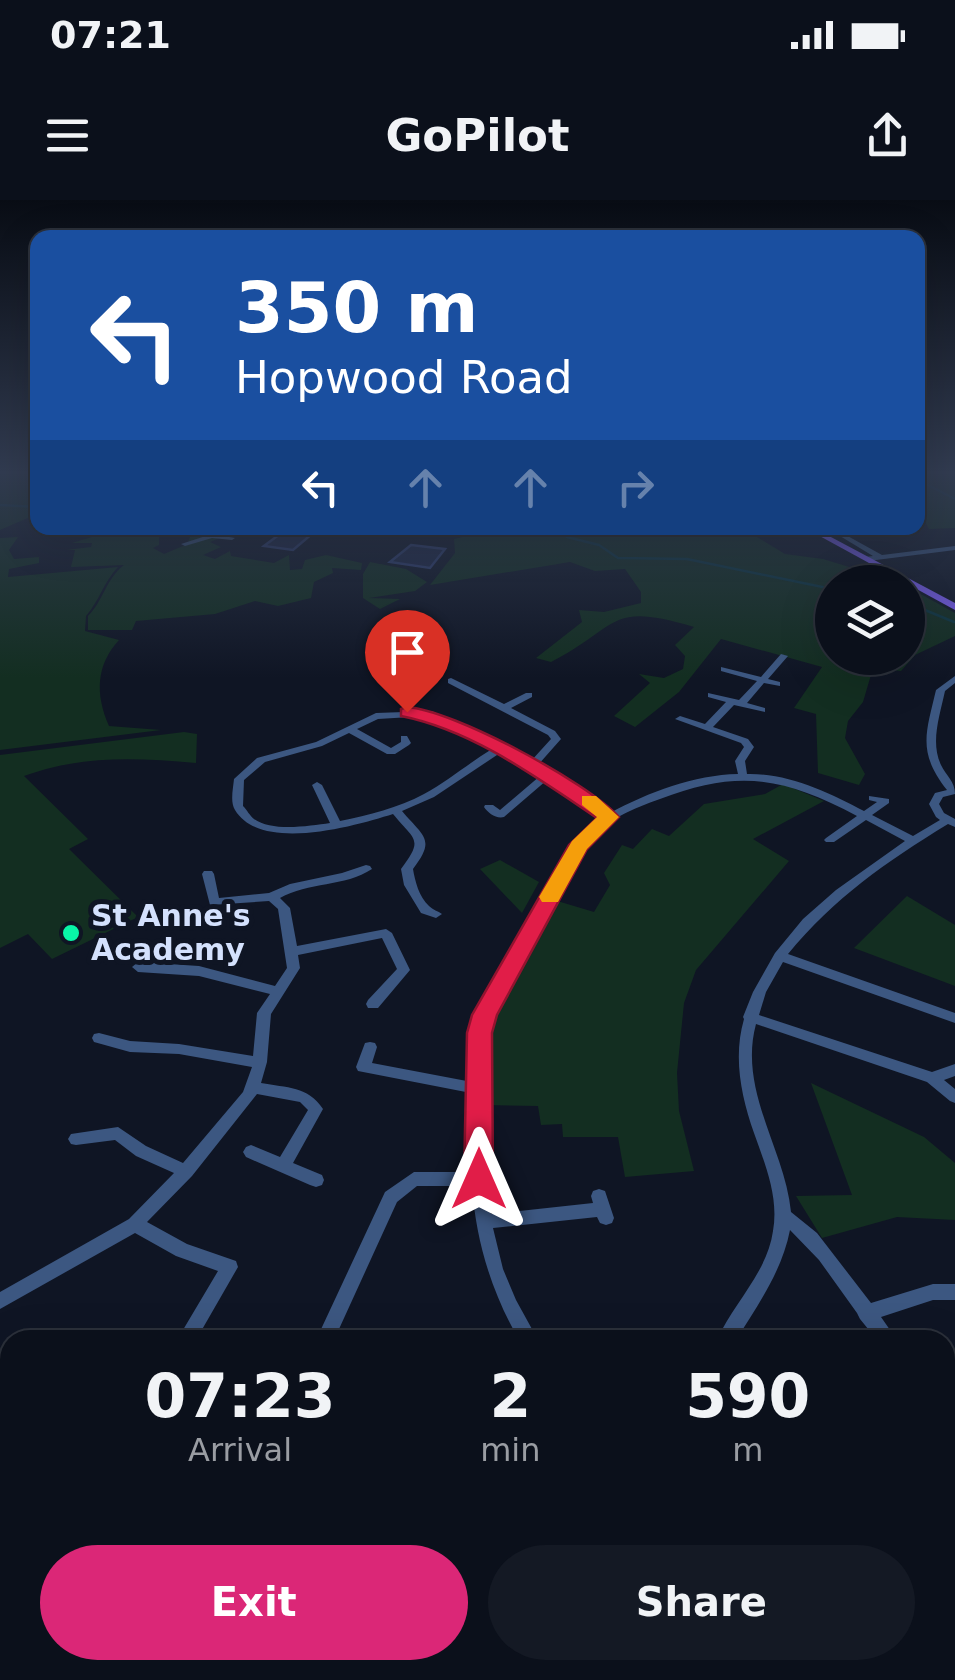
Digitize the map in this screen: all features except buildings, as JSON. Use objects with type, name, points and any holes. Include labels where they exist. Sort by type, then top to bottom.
[{"type":"main road","points":[[831,540],[955,607]]},
{"type":"street","points":[[186,544],[199,540]]},
{"type":"street","points":[[851,540],[880,557]]},
{"type":"street","points":[[868,560],[955,548]]},
{"type":"street","points":[[707,728],[788,657],[770,652]]},
{"type":"street","points":[[724,670],[776,684]]},
{"type":"street","points":[[955,678],[941,690],[928,753],[933,769],[955,791]]},
{"type":"street","points":[[450,681],[556,739],[532,766]]},
{"type":"street","points":[[504,708],[529,695]]},
{"type":"street","points":[[711,696],[762,710]]},
{"type":"street","points":[[498,750],[422,800],[396,811],[336,825],[285,832],[244,820],[237,804],[236,791],[247,769],[394,712],[429,714],[532,766],[609,817]]},
{"type":"street","points":[[680,719],[748,744],[740,761],[742,773]]},
{"type":"street","points":[[351,730],[391,752],[406,743],[404,738]]},
{"type":"street","points":[[523,1330],[506,1307],[483,1222],[479,1179],[480,1033],[484,1015],[579,845],[609,817],[694,782],[742,773],[813,789],[912,840]]},
{"type":"street","points":[[489,808],[500,815],[547,775]]},
{"type":"street","points":[[318,786],[336,825]]},
{"type":"street","points":[[732,1330],[769,1269],[784,1217],[746,1076],[750,1017],[779,956],[808,920],[912,840],[951,822],[934,804],[939,795],[955,791]]},
{"type":"street","points":[[830,840],[885,801],[874,798]]},
{"type":"street","points":[[396,811],[421,841],[421,851],[407,869],[410,885],[424,910],[436,914]]},
{"type":"street","points":[[209,874],[214,902],[272,897],[289,886],[363,875]]},
{"type":"street","points":[[1,1298],[134,1224],[186,1171],[253,1087],[260,1062],[264,1013],[294,968],[284,908],[272,897]]},
{"type":"street","points":[[294,951],[385,929],[404,970],[390,994],[373,1004]]},
{"type":"street","points":[[779,956],[955,1018]]},
{"type":"street","points":[[138,967],[156,972],[199,971],[277,991]]},
{"type":"street","points":[[750,1017],[932,1078],[955,1098]]},
{"type":"street","points":[[106,1044],[138,1051],[180,1049],[230,1063],[260,1062]]},
{"type":"street","points":[[370,1047],[361,1073],[479,1089]]},
{"type":"street","points":[[932,1078],[955,1070]]},
{"type":"street","points":[[253,1087],[304,1097],[316,1109],[282,1166]]},
{"type":"street","points":[[86,1132],[118,1133],[142,1151],[186,1171]]},
{"type":"street","points":[[251,1152],[316,1180]]},
{"type":"street","points":[[330,1330],[391,1198],[414,1179],[479,1179]]},
{"type":"street","points":[[483,1222],[603,1208]]},
{"type":"street","points":[[784,1217],[798,1224],[819,1247],[880,1330]]},
{"type":"street","points":[[134,1224],[182,1250],[230,1268],[192,1330]]},
{"type":"street","points":[[866,1313],[933,1292],[955,1292]]},
{"type":"green space","points":[[0,540],[16,540],[9,550],[14,559],[39,557],[39,563],[9,569],[8,577],[118,567],[86,616],[85,631],[119,640],[102,670],[104,714],[109,726],[161,730],[0,750]]},
{"type":"green space","points":[[159,540],[153,548],[164,554],[197,540],[215,540],[210,542],[221,547],[203,555],[215,559],[230,551],[231,556],[274,563],[289,555],[290,570],[302,569],[305,560],[326,555],[362,563],[361,570],[332,568],[333,573],[314,582],[311,598],[278,606],[255,601],[215,614],[136,621],[132,630],[88,630],[88,616],[124,565],[71,567],[75,550],[66,550],[91,547],[92,543],[72,543]]},
{"type":"green space","points":[[454,540],[762,540],[785,554],[843,565],[815,565],[815,665],[721,639],[679,692],[635,727],[614,716],[650,683],[639,674],[664,678],[683,669],[685,656],[675,645],[694,627],[645,616],[629,617],[616,621],[551,662],[536,658],[582,622],[579,610],[604,612],[641,603],[641,592],[625,569],[595,571],[570,562],[430,585],[455,553]]},
{"type":"green space","points":[[370,562],[406,569],[427,582],[415,591],[369,598],[400,599],[380,609],[363,598],[363,574]]},
{"type":"green space","points":[[925,596],[955,613],[955,636],[925,650]]},
{"type":"green space","points":[[817,675],[871,675],[863,702],[848,721],[845,738],[865,774],[859,785],[818,773],[816,714],[794,708]]},
{"type":"green space","points":[[184,732],[197,734],[196,763],[88,761],[24,776],[88,839],[69,849],[138,917],[52,959],[28,934],[0,948],[0,755]]},
{"type":"green space","points":[[783,784],[824,801],[753,839],[789,861],[696,970],[684,1003],[677,1073],[679,1111],[694,1171],[625,1177],[618,1137],[563,1137],[562,1124],[541,1125],[538,1106],[485,1105],[493,1018],[554,900],[594,912],[610,885],[604,873],[622,845],[633,849],[652,829],[669,836],[704,804],[765,794]]},
{"type":"green space","points":[[500,860],[539,882],[522,913],[480,869]]},
{"type":"green space","points":[[907,896],[955,925],[955,986],[854,948]]},
{"type":"green space","points":[[811,1083],[924,1137],[955,1163],[955,1220],[897,1217],[822,1238],[796,1196],[852,1195]]},
{"type":"waterway","points":[[579,540],[599,545],[618,558],[687,559],[815,585]]},
{"type":"waterway","points":[[925,610],[954,622]]},
{"type":"slow traffic","points":[[550,897],[579,845],[609,817],[589,801]]},
{"type":"place","name":"St Anne's Academy","points":[[71,933]]},
{"type":"route","points":[[407,712],[429,714],[532,766],[609,817],[579,845],[484,1015],[480,1033],[479,1179]]}]
